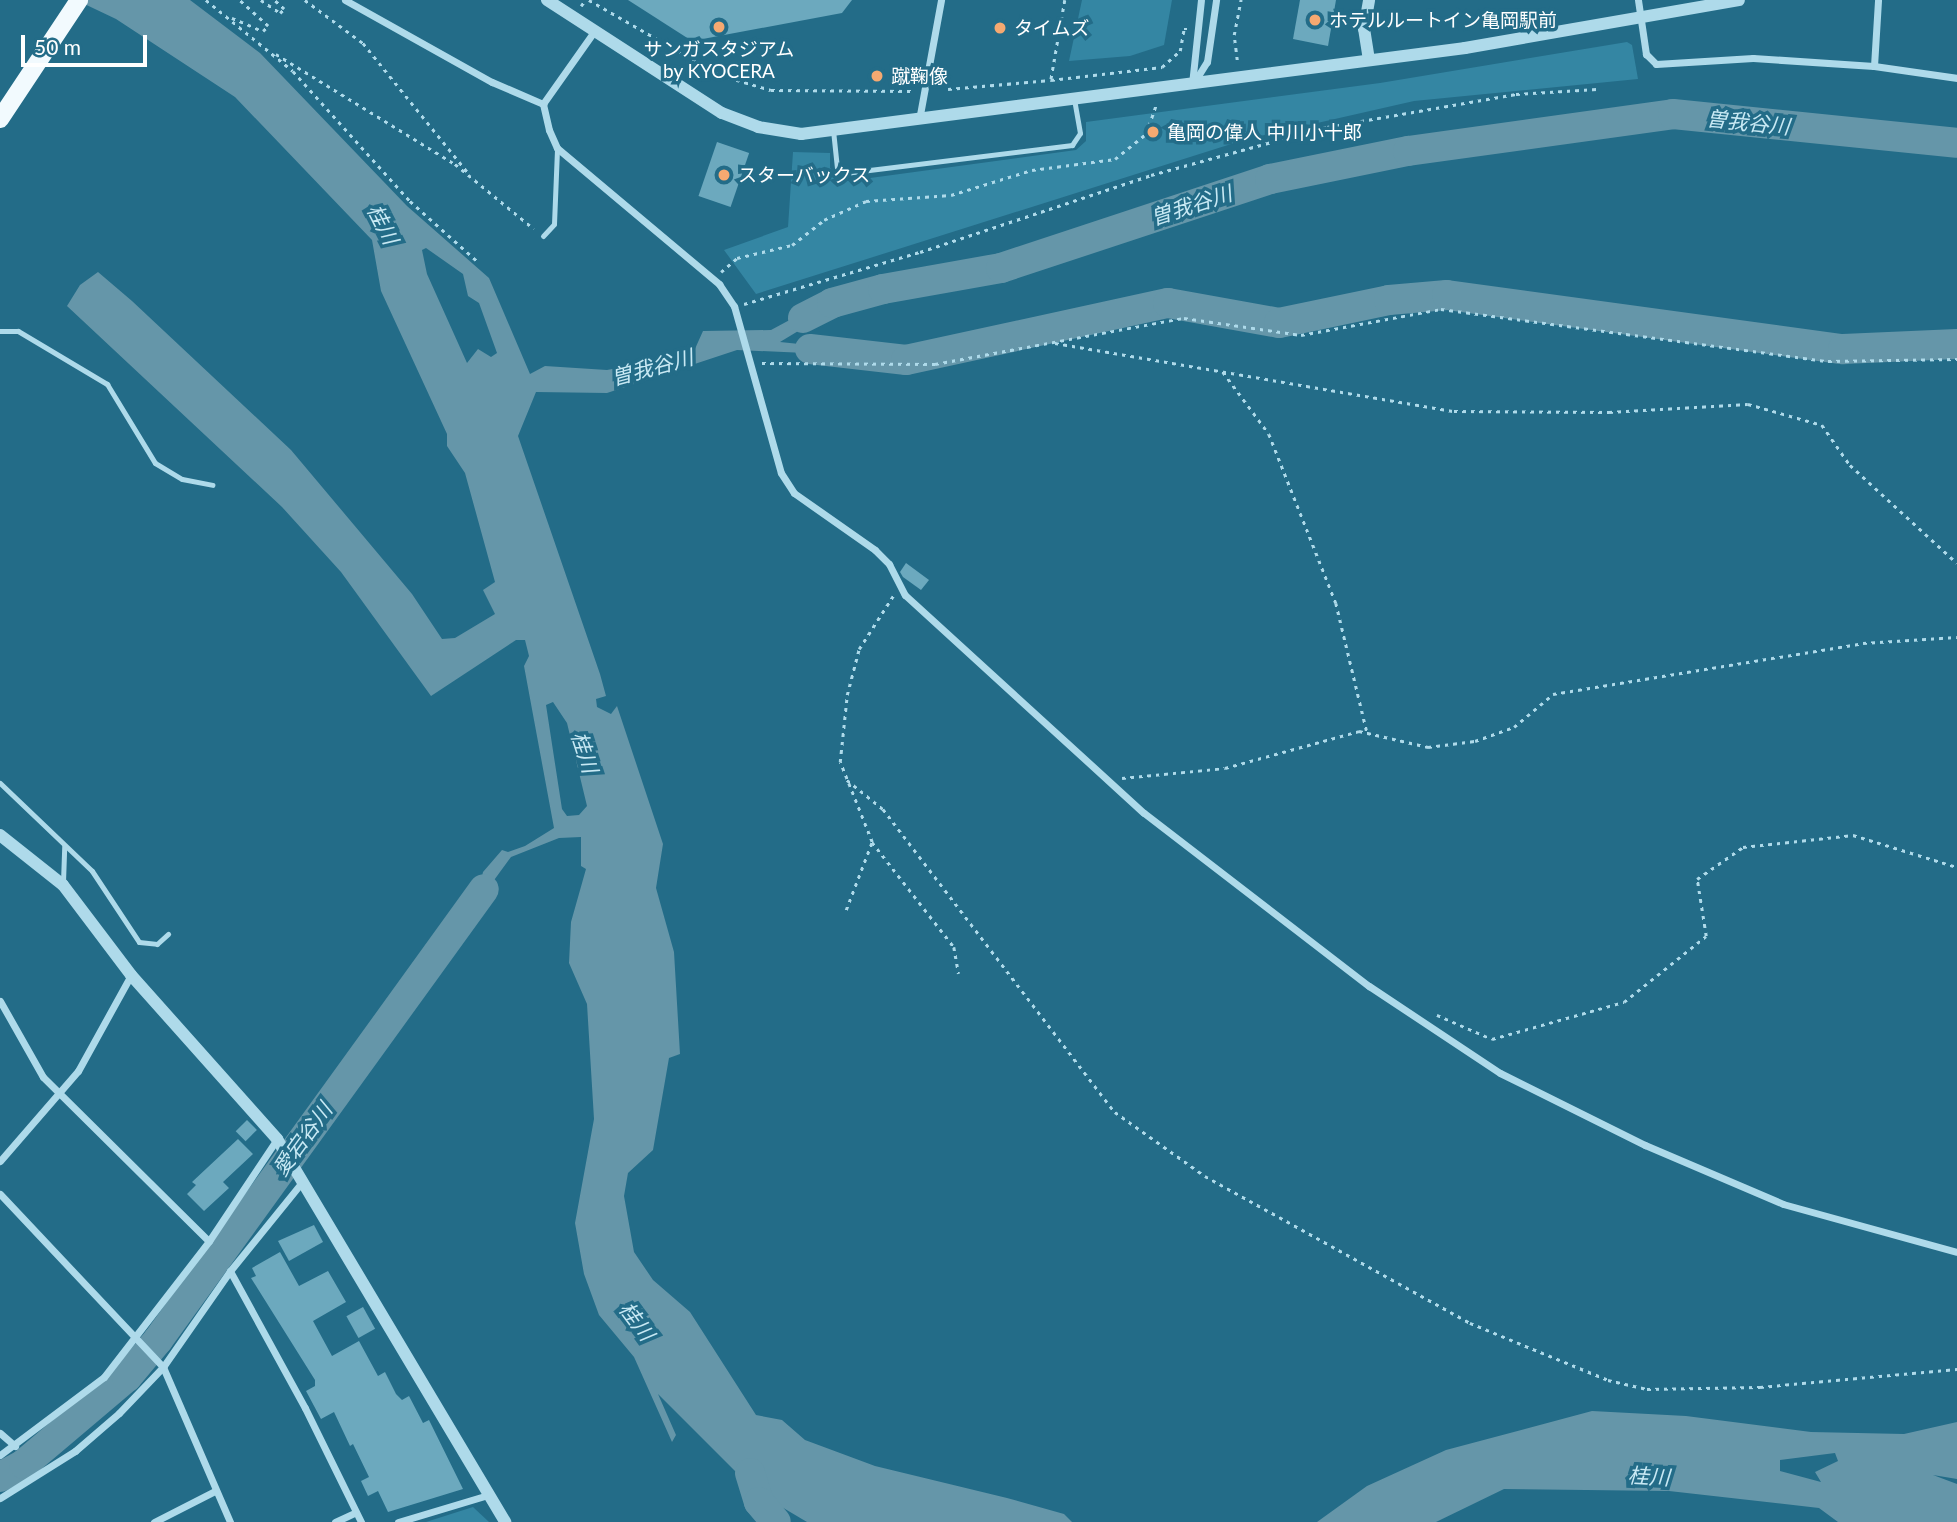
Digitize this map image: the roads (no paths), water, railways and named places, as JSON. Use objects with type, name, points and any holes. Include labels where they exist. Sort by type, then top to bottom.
[{"type":"main road","points":[[0,119],[79,0]]},
{"type":"street","points":[[345,0],[492,82],[542,104],[556,148],[719,284],[738,317],[781,473],[794,493],[875,550],[889,564],[899,587],[1144,813],[1369,986],[1500,1073],[1646,1145],[1783,1204],[1957,1252]]},
{"type":"street","points":[[547,0],[593,33],[722,114],[758,127],[801,134],[918,121],[1369,60],[1739,0]]},
{"type":"street","points":[[918,121],[941,0]]},
{"type":"street","points":[[1192,85],[1200,0]]},
{"type":"street","points":[[1192,85],[1207,62],[1216,0]]},
{"type":"street","points":[[1369,0],[1364,29],[1369,60]]},
{"type":"street","points":[[1638,0],[1647,54],[1656,64],[1753,58],[1874,66],[1957,78]]},
{"type":"street","points":[[1874,66],[1878,0]]},
{"type":"street","points":[[542,104],[593,33]]},
{"type":"street","points":[[0,835],[63,885],[131,975],[280,1142],[505,1522]]},
{"type":"street","points":[[0,1161],[61,1096],[131,975]]},
{"type":"street","points":[[0,1001],[43,1077],[209,1241]]},
{"type":"street","points":[[0,1455],[104,1377],[140,1343],[280,1142]]},
{"type":"street","points":[[0,1498],[75,1451],[161,1365],[300,1176]]},
{"type":"street","points":[[0,1194],[161,1365],[230,1522]]},
{"type":"street","points":[[230,1271],[305,1408],[360,1522]]},
{"type":"street","points":[[0,1433],[15,1446]]},
{"type":"street","points":[[154,1522],[215,1491]]},
{"type":"street","points":[[398,1522],[488,1495]]},
{"type":"street","points":[[335,1522],[354,1513]]},
{"type":"lane","points":[[833,131],[837,167],[845,173],[1059,147],[1077,141],[1074,100]]},
{"type":"lane","points":[[543,236],[554,224],[556,148]]},
{"type":"lane","points":[[0,331],[18,331],[107,384],[155,463],[183,479],[212,485]]},
{"type":"lane","points":[[0,783],[92,871],[139,942],[157,944],[168,934]]},
{"type":"lane","points":[[63,885],[64,846]]},
{"type":"water","name":"桂川","points":[[76,0],[190,0],[260,53],[407,206],[489,278],[530,374],[545,366],[607,370],[675,357],[694,351],[703,331],[771,330],[838,294],[838,307],[780,342],[848,349],[849,355],[737,350],[607,393],[536,392],[518,436],[600,674],[606,696],[596,699],[597,707],[611,714],[617,706],[663,844],[656,888],[674,952],[680,1054],[669,1058],[653,1150],[628,1173],[624,1196],[634,1252],[653,1280],[690,1312],[756,1415],[782,1420],[805,1440],[875,1466],[1064,1514],[1072,1522],[807,1522],[780,1506],[790,1522],[775,1522],[741,1477],[658,1394],[676,1435],[672,1442],[634,1357],[599,1315],[584,1274],[575,1223],[594,1119],[587,1004],[569,963],[571,922],[586,869],[581,866],[581,837],[559,838],[511,857],[465,920],[457,921],[465,903],[478,893],[483,872],[502,850],[508,852],[525,846],[554,828],[524,666],[529,656],[525,640],[516,640],[431,696],[341,572],[282,507],[67,306],[80,285],[98,272],[132,301],[291,450],[412,594],[442,639],[455,638],[495,614],[483,590],[495,582],[465,473],[447,446],[447,434],[381,291],[372,240],[235,97],[116,19]],"holes":[[[426,248],[463,274],[468,296],[479,303],[497,353],[491,357],[478,349],[467,363],[427,274],[422,250]],[[553,702],[567,723],[587,806],[579,815],[567,816],[562,809],[546,705]]]},
{"type":"water","name":"桂川","points":[[1592,1411],[1686,1416],[1811,1432],[1904,1434],[1957,1422],[1957,1479],[1933,1475],[1957,1484],[1957,1522],[1838,1522],[1819,1508],[1669,1491],[1504,1489],[1436,1522],[1317,1522],[1367,1486],[1446,1450]],"holes":[[[1835,1453],[1838,1461],[1815,1472],[1821,1482],[1780,1471],[1780,1460]]]},
{"type":"waterway","name":"曽我谷川","points":[[803,318],[832,303],[883,289],[1001,268],[1270,179],[1408,151],[1673,114],[1957,143]]},
{"type":"waterway","points":[[810,349],[906,360],[1168,303],[1279,323],[1389,300],[1447,295],[1843,349],[1957,344]]},
{"type":"waterway","name":"愛宕谷川","points":[[0,1477],[24,1464],[127,1377],[158,1340],[484,889]]},
{"type":"waterway","points":[[750,1473],[759,1502],[776,1522]]},
{"type":"waterway","points":[[759,1502],[763,1522]]},
{"type":"place","name":"ホテルルートイン亀岡駅前","points":[[1315,20]]},
{"type":"place","name":"サンガスタジアム by KYOCERA","points":[[719,27]]},
{"type":"place","name":"タイムズ","points":[[1000,28]]},
{"type":"place","name":"蹴鞠像","points":[[877,76]]},
{"type":"place","name":"亀岡の偉人 中川小十郎","points":[[1153,132]]},
{"type":"place","name":"スターバックス","points":[[724,175]]}]
